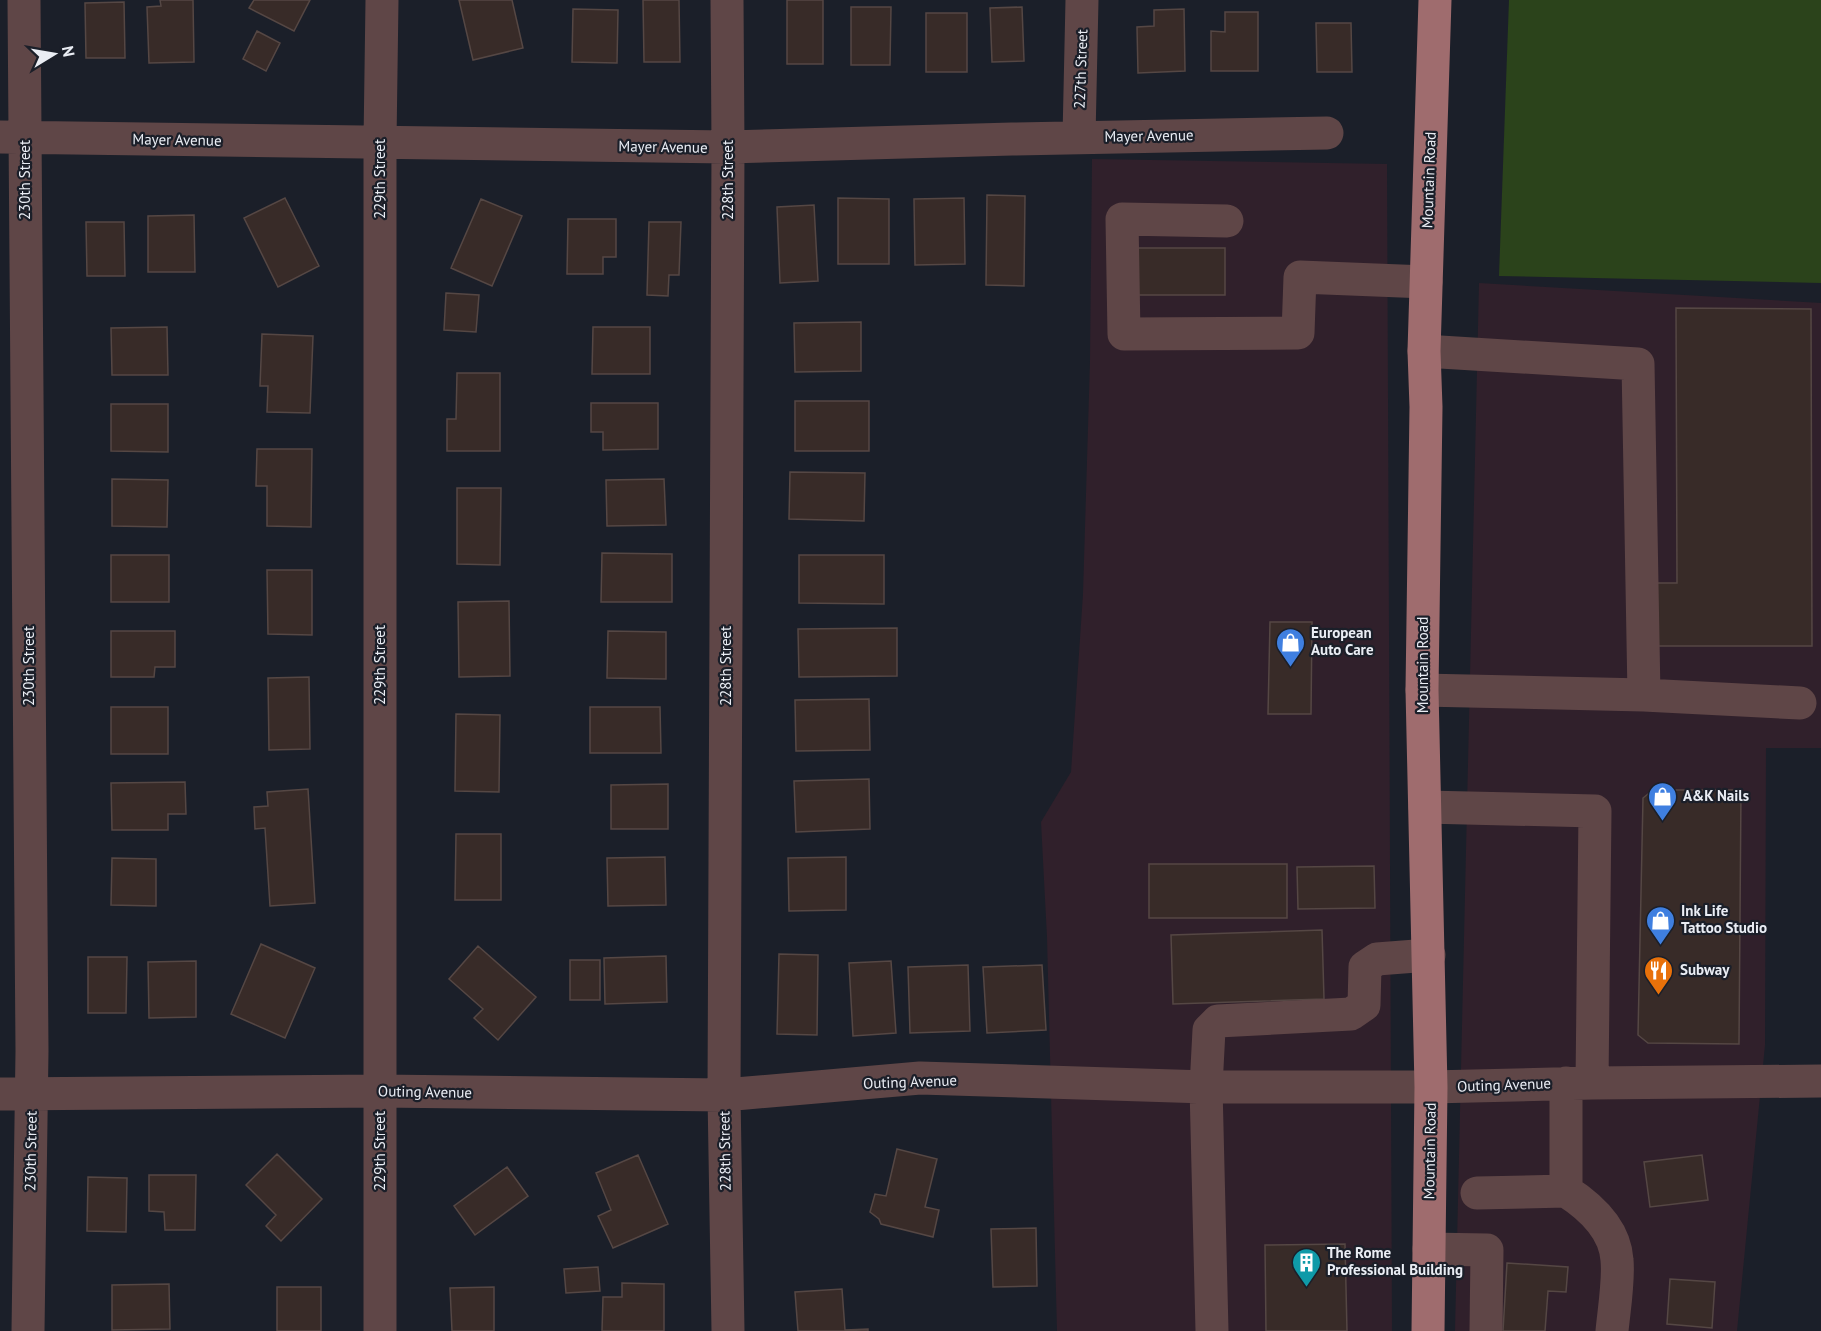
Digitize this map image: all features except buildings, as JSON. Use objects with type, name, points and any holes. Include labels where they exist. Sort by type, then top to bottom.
[{"type":"main road","name":"Mountain Road","points":[[1428,1331],[1431,1087],[1422,690],[1426,407],[1424,351],[1435,0]]},
{"type":"street","name":"230th Street","points":[[24,0],[13,137],[16,1094],[28,1331]]},
{"type":"street","name":"229th Street","points":[[380,1331],[382,0]]},
{"type":"street","name":"228th Street","points":[[727,0],[724,1095],[728,1331]]},
{"type":"street","name":"227th Street","points":[[1079,137],[1083,0]]},
{"type":"street","name":"Mayer Avenue","points":[[13,137],[728,147],[1326,133]]},
{"type":"street","points":[[1227,221],[1122,219],[1124,334],[1298,333],[1300,276],[1426,282]]},
{"type":"street","points":[[1424,351],[1638,364],[1644,695]]},
{"type":"street","points":[[1422,690],[1644,695],[1800,703]]},
{"type":"street","points":[[1425,807],[1595,811],[1579,1083],[1566,1191]]},
{"type":"street","points":[[1212,1331],[1206,1087],[1209,1030],[1218,1021],[1352,1014],[1364,1005],[1365,967],[1377,959],[1429,955]]},
{"type":"street","name":"Outing Avenue","points":[[16,1094],[380,1091],[724,1095],[920,1078],[1206,1087],[1431,1087],[1821,1081]]},
{"type":"street","points":[[1477,1192],[1566,1191],[1588,1205],[1608,1229],[1617,1260],[1612,1331]]},
{"type":"street","points":[[1429,1249],[1487,1250],[1486,1331]]},
{"type":"shaded area","points":[[1092,159],[1387,164],[1392,1331],[1057,1331],[1047,937],[1041,822],[1071,772],[1083,594],[1090,361]]},
{"type":"shaded area","points":[[1479,283],[1821,303],[1821,748],[1766,748],[1765,1045],[1737,1331],[1455,1331]]},
{"type":"green space","points":[[1509,0],[1821,0],[1821,283],[1499,276]]},
{"type":"place","name":"European Auto Care","points":[[1290,668]]},
{"type":"place","name":"A&K Nails","points":[[1662,822]]},
{"type":"place","name":"Ink Life Tattoo Studio","points":[[1660,946]]},
{"type":"place","name":"Subway","points":[[1659,996]]},
{"type":"place","name":"The Rome Professional Building","points":[[1306,1288]]}]
